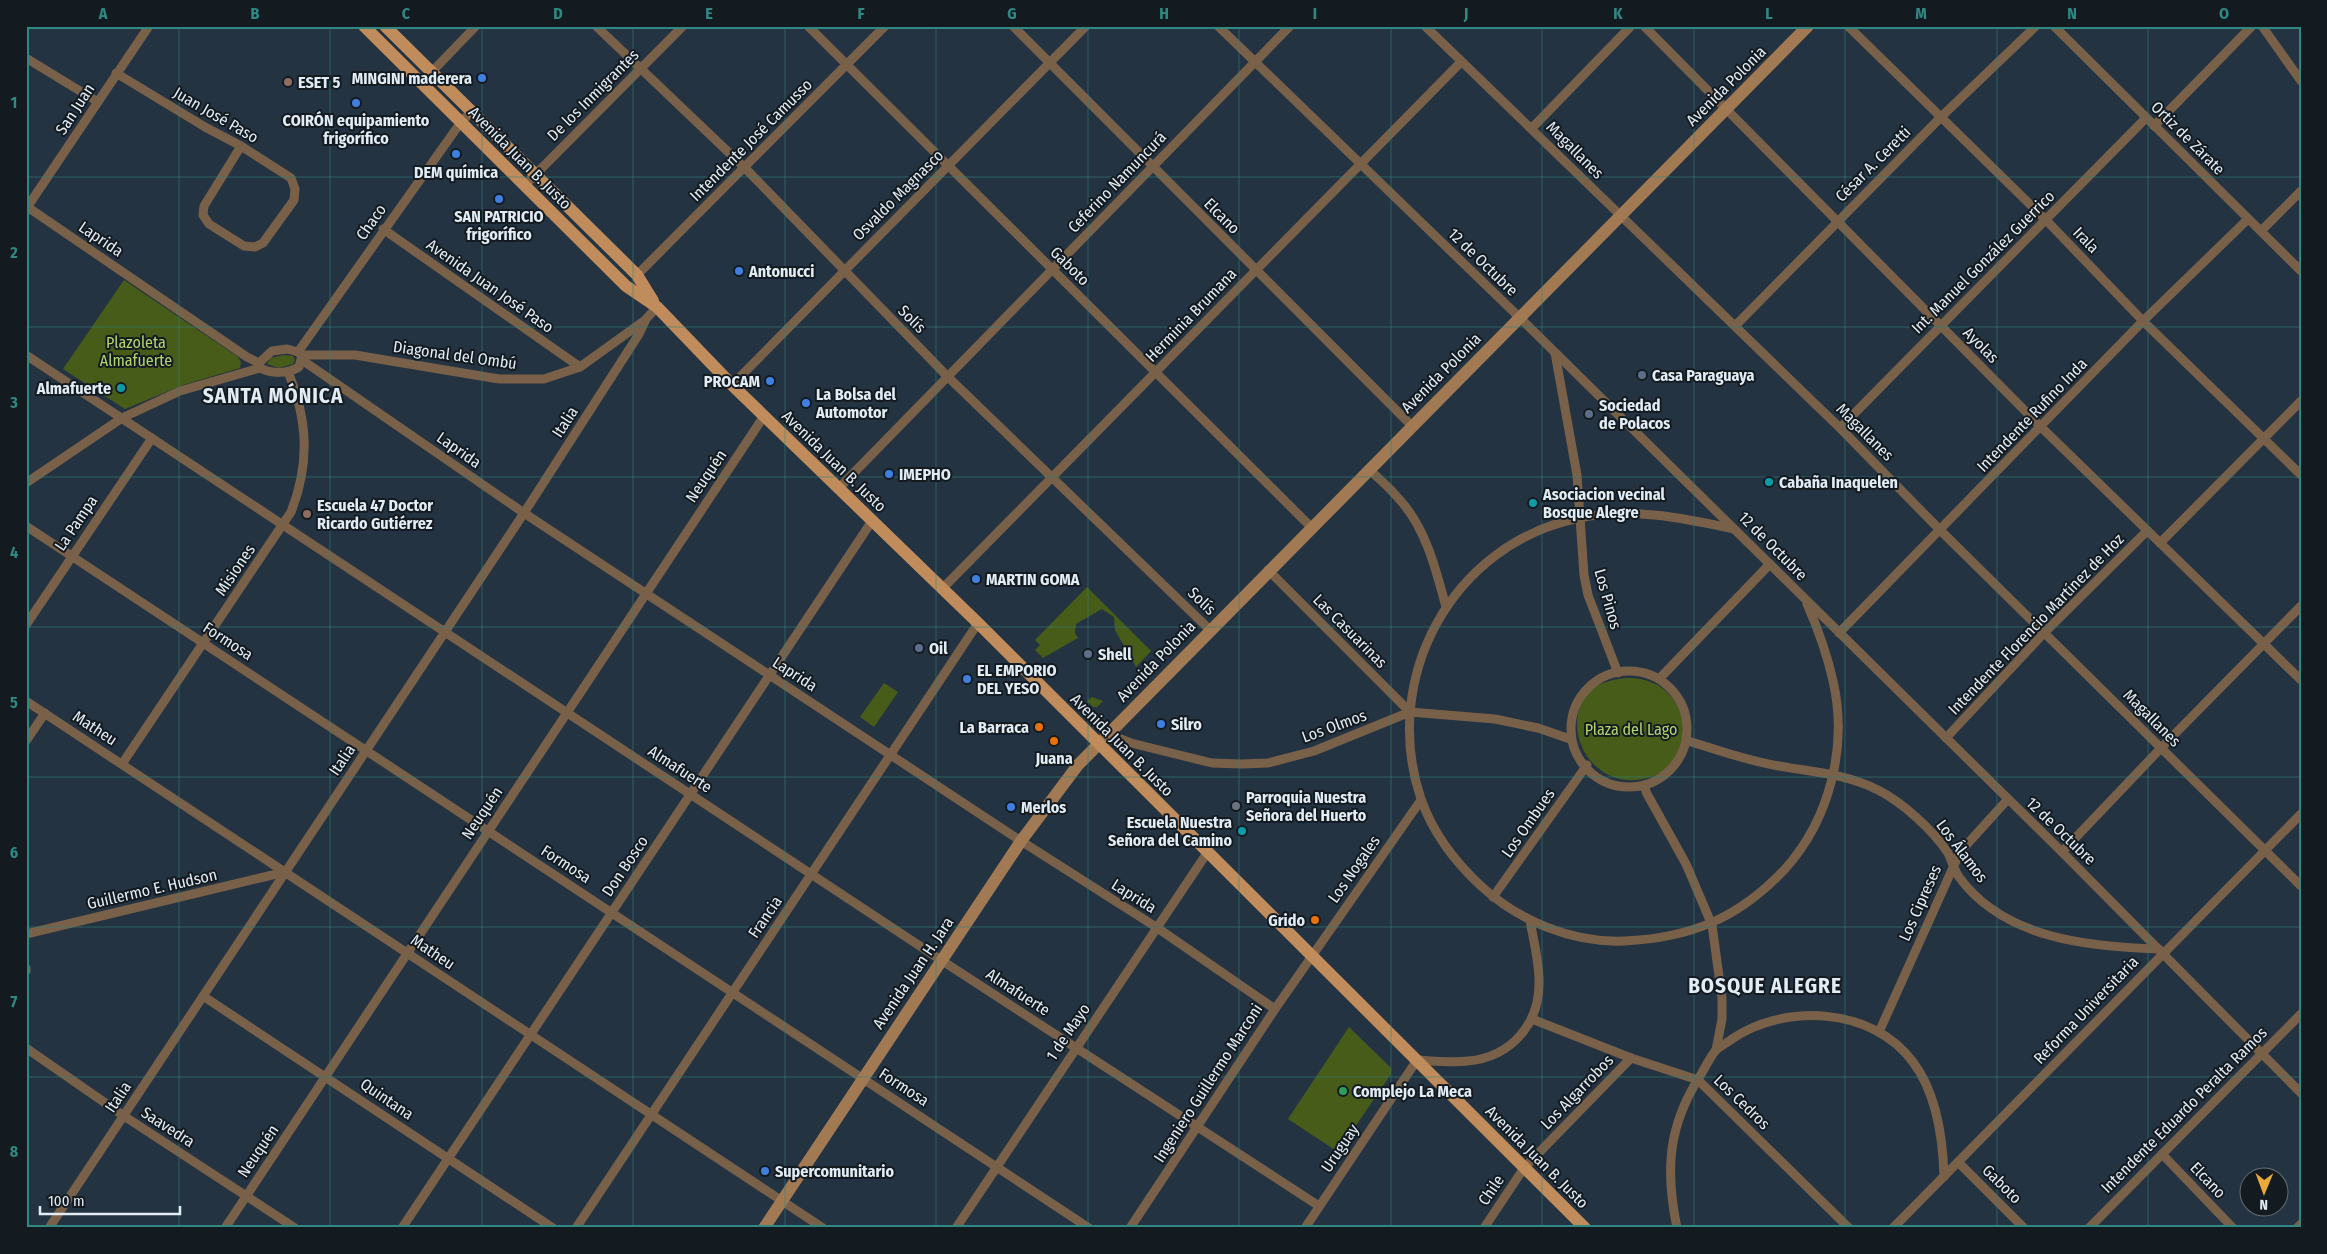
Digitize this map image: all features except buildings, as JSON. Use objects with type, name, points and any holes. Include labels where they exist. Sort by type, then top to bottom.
[{"type":"main road","name":"Avenida Juan B. Justo","points":[[364,26],[626,286],[657,307],[764,416],[978,623],[1207,853],[1586,1228]]},
{"type":"main road","name":"Avenida Juan B. Justo","points":[[384,26],[637,275],[657,307]]},
{"type":"main road","name":"Avenida Polonia","points":[[1098,744],[1808,26]]},
{"type":"main road","name":"Avenida Juan H. Jara","points":[[764,1228],[1021,841],[1078,764],[1098,744]]},
{"type":"street","name":"San Juan","points":[[27,207],[149,26]]},
{"type":"street","points":[[421,83],[476,26]]},
{"type":"street","name":"Solís","points":[[596,26],[745,168],[948,377],[1209,630]]},
{"type":"street","name":"De los Inmigrantes","points":[[525,185],[683,26]]},
{"type":"street","name":"Gaboto","points":[[808,26],[1311,527]]},
{"type":"street","name":"Intendente José Camusso","points":[[637,275],[885,26]]},
{"type":"street","name":"Elcano","points":[[1013,26],[1412,426]]},
{"type":"street","name":"Osvaldo Magnasco","points":[[732,384],[1086,26]]},
{"type":"street","name":"12 de Octubre","points":[[1218,26],[1254,63],[1519,317],[1770,564],[2062,852],[2301,1093]]},
{"type":"street","name":"Ceferino Namuncurá","points":[[839,488],[1290,26]]},
{"type":"street","name":"Magallanes","points":[[1425,26],[1532,128],[1620,216],[1736,325],[1941,531],[2301,886]]},
{"type":"street","points":[[1532,128],[1631,26]]},
{"type":"street","name":"Ayolas","points":[[1644,26],[2041,427],[2301,680]]},
{"type":"street","name":"Irala","points":[[1848,26],[2046,220],[2143,321],[2301,475]]},
{"type":"street","name":"César A. Ceretti","points":[[1736,325],[1941,117],[2036,26]]},
{"type":"street","name":"Ortiz de Zárate","points":[[2054,26],[2301,271]]},
{"type":"street","points":[[2154,126],[2252,26]]},
{"type":"street","points":[[2262,26],[2301,81]]},
{"type":"street","points":[[26,58],[98,102]]},
{"type":"street","name":"Herminia Brumana","points":[[942,589],[1461,62]]},
{"type":"street","name":"Juan José Paso","points":[[116,73],[205,127],[241,146],[291,178],[296,189],[294,200],[263,243],[255,247],[244,246],[209,224],[203,215],[204,206],[241,146]]},
{"type":"street","name":"Chaco","points":[[301,356],[383,229],[461,122],[472,112]]},
{"type":"street","name":"Int. Manuel González Guerrico","points":[[1840,428],[2146,118]]},
{"type":"street","points":[[2261,231],[2301,191]]},
{"type":"street","name":"Laprida","points":[[27,207],[260,365]]},
{"type":"street","name":"Intendente Rufino Inda","points":[[1839,633],[1941,531],[2143,321],[2248,219]]},
{"type":"street","name":"Avenida Juan José Paso","points":[[383,229],[580,367]]},
{"type":"street","name":"Italia","points":[[49,1228],[524,513],[640,334],[646,319],[657,307]]},
{"type":"street","name":"Diagonal del Ombú","points":[[26,482],[122,418],[180,391],[260,365],[268,354],[277,350],[287,348],[301,356],[355,356],[464,374],[524,380],[544,379],[580,367],[646,319]]},
{"type":"street","name":"Los Pinos","points":[[1555,353],[1577,475],[1584,575],[1588,595],[1618,673]]},
{"type":"street","name":"Almafuerte","points":[[26,355],[941,960],[1319,1206]]},
{"type":"street","points":[[288,372],[299,367],[301,356]]},
{"type":"street","name":"Laprida","points":[[301,356],[524,513],[1021,841],[1156,927],[1275,1009]]},
{"type":"street","name":"Diagonal del Ombú","points":[[260,365],[274,372],[288,372]]},
{"type":"street","name":"Misiones","points":[[122,764],[283,525],[297,498],[304,462],[303,416],[299,398],[288,372]]},
{"type":"street","points":[[2160,543],[2301,401]]},
{"type":"street","name":"Neuquén","points":[[225,1228],[764,416]]},
{"type":"street","name":"La Pampa","points":[[26,625],[152,438]]},
{"type":"street","points":[[1369,469],[1399,499],[1417,527],[1432,558],[1446,607]]},
{"type":"street","points":[[1734,529],[1698,521],[1644,514],[1612,514],[1579,518],[1527,536],[1504,551],[1482,566],[1446,607],[1427,641],[1415,677],[1410,712],[1411,756],[1421,800],[1438,835],[1463,869],[1493,897],[1530,920],[1558,931],[1587,938],[1616,941],[1654,939],[1712,925],[1758,894],[1788,866],[1811,833],[1827,796],[1833,774],[1838,731],[1834,684],[1823,644],[1806,600]]},
{"type":"street","name":"Don Bosco","points":[[402,1228],[872,521]]},
{"type":"street","name":"Formosa","points":[[26,526],[1089,1228]]},
{"type":"street","name":"Intendente Florencio Martínez de Hoz","points":[[1946,738],[2044,633],[2147,531]]},
{"type":"street","points":[[1659,679],[1770,564]]},
{"type":"street","name":"Las Casuarinas","points":[[1268,570],[1410,712]]},
{"type":"street","points":[[2062,852],[2301,606]]},
{"type":"street","name":"Francia","points":[[576,1228],[978,623]]},
{"type":"street","points":[[1618,673],[1642,673],[1659,679],[1674,693],[1682,704],[1687,717],[1688,740],[1680,760],[1673,769],[1660,779],[1645,785],[1613,784],[1599,776],[1577,754],[1570,739],[1573,711],[1582,692],[1590,684],[1618,673]]},
{"type":"street","name":"Matheu","points":[[26,701],[823,1228]]},
{"type":"street","name":"Los Olmos","points":[[1108,734],[1131,743],[1212,763],[1268,763],[1314,751],[1410,712],[1495,719],[1538,728],[1570,739]]},
{"type":"street","points":[[26,741],[45,713]]},
{"type":"street","name":"Los Álamos","points":[[1688,740],[1758,762],[1833,774],[1878,790],[1897,801],[1938,840],[1948,854],[1958,876],[1978,896],[1994,910],[2032,929],[2077,943],[2161,951]]},
{"type":"street","name":"Los Ombues","points":[[1493,897],[1587,765]]},
{"type":"street","points":[[1645,785],[1646,792],[1694,880],[1702,906],[1712,925],[1722,998],[1722,1019],[1716,1050],[1680,1110],[1674,1130],[1671,1194],[1676,1228]]},
{"type":"street","name":"Los Cipreses","points":[[1879,1032],[1953,865],[1969,840],[2008,799]]},
{"type":"street","name":"Los Nogales","points":[[1312,956],[1421,800]]},
{"type":"street","name":"Reforma Universitaria","points":[[1893,1228],[2161,951],[2301,814]]},
{"type":"street","name":"1 de Mayo","points":[[956,1228],[1207,853]]},
{"type":"street","name":"Guillermo E. Hudson","points":[[26,934],[285,872]]},
{"type":"street","points":[[1418,1060],[1468,1062],[1496,1054],[1516,1040],[1532,1019],[1539,982],[1530,920]]},
{"type":"street","name":"Ingeniero Guillermo Marconi","points":[[1130,1228],[1312,956]]},
{"type":"street","name":"Quintana","points":[[203,996],[553,1228]]},
{"type":"street","name":"Intendente Eduardo Peralta Ramos","points":[[2089,1228],[2301,1014]]},
{"type":"street","points":[[1716,1050],[1742,1032],[1762,1023],[1784,1017],[1812,1015],[1840,1019],[1879,1032],[1897,1045],[1913,1061],[1925,1082],[1939,1128],[1944,1177]]},
{"type":"street","name":"Los Cedros","points":[[1532,1019],[1631,1058],[1698,1080],[1849,1228]]},
{"type":"street","name":"Saavedra","points":[[26,1048],[124,1116],[295,1228]]},
{"type":"street","name":"Los Algarrobos","points":[[1524,1168],[1631,1058]]},
{"type":"street","name":"Uruguay","points":[[1305,1228],[1418,1060]]},
{"type":"street","name":"Elcano","points":[[2162,1154],[2233,1228]]},
{"type":"street","name":"Gaboto","points":[[1958,1162],[2024,1228]]},
{"type":"street","name":"Chile","points":[[1484,1228],[1524,1168]]},
{"type":"street","points":[[2297,1228],[2301,1224]]},
{"type":"green space","name":"Plazoleta Almafuerte","points":[[124,280],[238,357],[241,362],[240,368],[183,385],[125,409],[63,369]]},
{"type":"green space","points":[[283,355],[293,356],[295,360],[293,364],[278,368],[267,364],[271,358]]},
{"type":"green space","points":[[1087,587],[1151,651],[1136,667],[1115,630],[1114,617],[1102,609],[1076,624],[1075,633],[1078,638],[1043,658],[1035,650],[1040,645],[1035,640]]},
{"type":"green space","name":"Plaza del Lago","points":[[1626,678],[1649,681],[1666,692],[1678,707],[1684,725],[1683,743],[1675,760],[1660,773],[1637,780],[1623,780],[1610,776],[1599,769],[1583,749],[1577,724],[1581,703],[1590,690],[1604,682]]},
{"type":"green space","points":[[884,683],[898,692],[874,727],[860,717]]},
{"type":"green space","points":[[1092,697],[1103,701],[1097,707],[1093,707],[1087,701]]},
{"type":"green space","name":"Complejo La Meca","points":[[1349,1027],[1391,1068],[1391,1074],[1338,1152],[1288,1119]]},
{"type":"place","name":"MINGINI maderera","points":[[482,78]]},
{"type":"place","name":"ESET 5","points":[[288,82]]},
{"type":"place","name":"COIRÓN equipamiento frigorífico","points":[[356,103]]},
{"type":"place","name":"DEM química","points":[[456,154]]},
{"type":"place","name":"SAN PATRICIO frigorífico","points":[[499,199]]},
{"type":"place","name":"Antonucci","points":[[739,271]]},
{"type":"place","name":"Casa Paraguaya","points":[[1642,375]]},
{"type":"place","name":"PROCAM","points":[[770,381]]},
{"type":"place","name":"Almafuerte","points":[[121,388]]},
{"type":"place","name":"La Bolsa del Automotor","points":[[806,403]]},
{"type":"place","name":"Sociedad de Polacos","points":[[1589,414]]},
{"type":"place","name":"IMEPHO","points":[[889,474]]},
{"type":"place","name":"Cabaña Inaquelen","points":[[1769,482]]},
{"type":"place","name":"Asociacion vecinal Bosque Alegre","points":[[1533,503]]},
{"type":"place","name":"Escuela 47 Doctor Ricardo Gutiérrez","points":[[307,514]]},
{"type":"place","name":"MARTIN GOMA","points":[[976,579]]},
{"type":"place","name":"Oil","points":[[919,648]]},
{"type":"place","name":"Shell","points":[[1088,654]]},
{"type":"place","name":"EL EMPORIO DEL YESO","points":[[967,679]]},
{"type":"place","name":"Silro","points":[[1161,724]]},
{"type":"place","name":"La Barraca","points":[[1039,727]]},
{"type":"place","name":"Juana","points":[[1054,741]]},
{"type":"place","name":"Parroquia Nuestra Señora del Huerto","points":[[1236,806]]},
{"type":"place","name":"Merlos","points":[[1011,807]]},
{"type":"place","name":"Escuela Nuestra Señora del Camino","points":[[1242,831]]},
{"type":"place","name":"Grido","points":[[1315,920]]},
{"type":"place","name":"Complejo La Meca","points":[[1343,1091]]},
{"type":"place","name":"Supercomunitario","points":[[765,1171]]},
{"type":"district","name":"SANTA MÓNICA","points":[[273,396]]},
{"type":"district","name":"BOSQUE ALEGRE","points":[[1765,986]]}]
